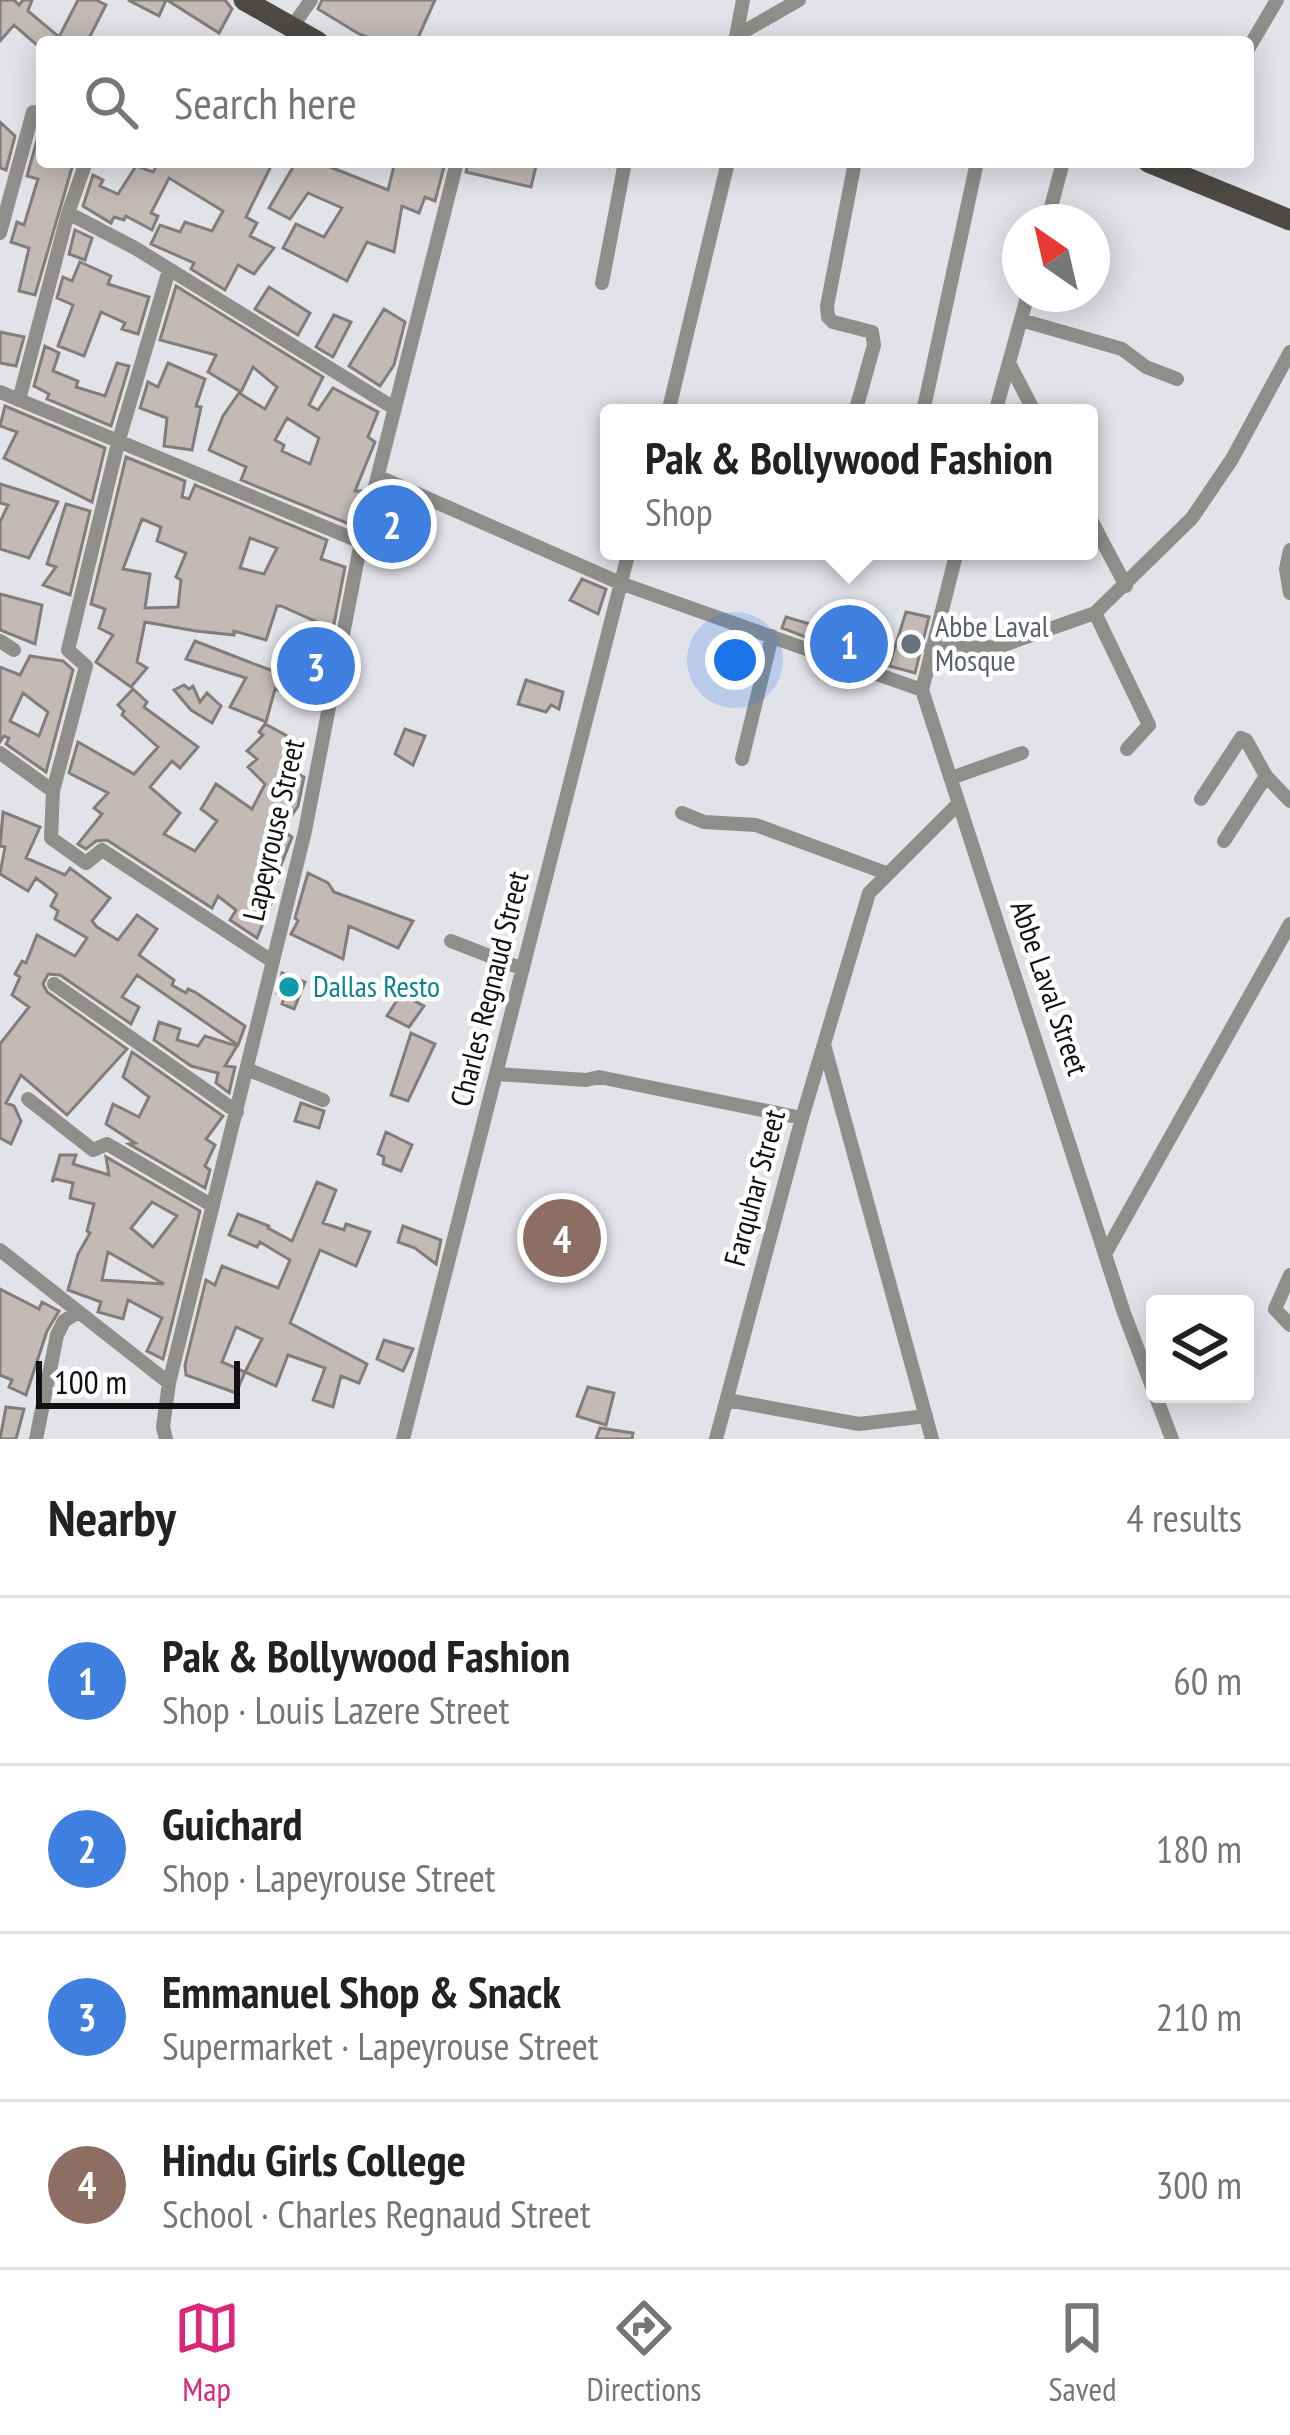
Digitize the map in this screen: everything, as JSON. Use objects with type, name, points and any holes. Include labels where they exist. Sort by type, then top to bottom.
[{"type":"main road","points":[[244,0],[308,36]]},
{"type":"main road","points":[[1183,169],[1290,220]]},
{"type":"street","points":[[292,27],[311,0]]},
{"type":"street","points":[[737,36],[743,0]]},
{"type":"street","points":[[741,36],[799,0]]},
{"type":"street","points":[[1254,39],[1277,0]]},
{"type":"street","points":[[0,233],[33,112]]},
{"type":"street","points":[[0,159],[14,172]]},
{"type":"street","points":[[19,400],[84,168]]},
{"type":"street","name":"Lapeyrouse Street","points":[[166,1439],[163,1426],[170,1382],[305,831],[361,542],[455,168]]},
{"type":"street","points":[[602,283],[624,168]]},
{"type":"street","points":[[670,404],[727,168]]},
{"type":"street","points":[[854,168],[827,306],[833,322],[872,332],[874,345],[857,404]]},
{"type":"street","points":[[925,404],[976,168]]},
{"type":"street","points":[[1053,204],[1062,168]]},
{"type":"street","points":[[68,213],[394,408]]},
{"type":"street","points":[[169,271],[118,443],[68,650],[86,665],[53,791],[51,838],[86,862],[102,850],[272,961]]},
{"type":"street","points":[[998,404],[1023,312]]},
{"type":"street","points":[[1021,320],[1122,349],[1146,367],[1177,379]]},
{"type":"street","points":[[930,649],[998,647],[1095,613],[1192,518],[1232,459],[1290,352]]},
{"type":"street","points":[[1009,363],[1030,404]]},
{"type":"street","points":[[0,392],[361,542]]},
{"type":"street","points":[[379,476],[620,583],[922,690]]},
{"type":"street","points":[[1098,533],[1126,586]]},
{"type":"street","points":[[1290,550],[1286,569],[1290,593]]},
{"type":"street","name":"Charles Regnaud Street","points":[[403,1439],[626,560]]},
{"type":"street","name":"Abbe Laval Street","points":[[955,560],[922,690],[1124,1313],[1172,1439]]},
{"type":"street","points":[[1095,613],[1149,725],[1127,749]]},
{"type":"street","points":[[742,759],[772,636]]},
{"type":"street","points":[[1202,799],[1241,738],[1290,801]]},
{"type":"street","points":[[0,753],[53,791]]},
{"type":"street","points":[[951,778],[1022,753]]},
{"type":"street","points":[[1224,841],[1266,776]]},
{"type":"street","name":"Farquhar Street","points":[[716,1439],[802,1118],[869,893],[958,804]]},
{"type":"street","points":[[682,813],[704,822],[756,825],[886,872]]},
{"type":"street","points":[[1106,1252],[1290,924]]},
{"type":"street","points":[[451,941],[523,969]]},
{"type":"street","points":[[54,984],[237,1112]]},
{"type":"street","points":[[825,1048],[932,1439]]},
{"type":"street","points":[[248,1070],[323,1100]]},
{"type":"street","points":[[497,1074],[586,1080],[599,1076],[802,1118]]},
{"type":"street","points":[[28,1099],[80,1143],[93,1150],[107,1144],[213,1205]]},
{"type":"street","points":[[0,1250],[170,1382]]},
{"type":"street","points":[[1290,1275],[1275,1309],[1290,1325]]},
{"type":"street","points":[[36,1439],[57,1335],[64,1321],[78,1312]]},
{"type":"street","points":[[727,1400],[859,1424],[926,1416]]},
{"type":"building","points":[[0,0],[19,5],[32,0],[28,11],[58,36],[36,36],[36,44],[14,25],[0,41]]},
{"type":"building","points":[[78,0],[106,5],[90,36],[60,36]]},
{"type":"building","points":[[128,0],[166,0],[159,16]]},
{"type":"building","points":[[167,0],[225,0],[232,9],[219,33]]},
{"type":"building","points":[[322,0],[435,0],[419,36],[364,36],[318,9]]},
{"type":"building","points":[[0,122],[15,136],[6,170],[0,168]]},
{"type":"building","points":[[36,144],[36,168],[72,168],[35,295],[19,291],[29,248],[11,242],[17,222],[24,225],[38,179],[27,176]]},
{"type":"building","points":[[135,168],[153,172],[155,168],[270,168],[246,217],[257,223],[250,236],[274,248],[254,274],[238,265],[225,290],[191,269],[194,263],[151,244],[160,225],[180,232],[185,222],[212,231],[223,211],[169,178],[151,213],[158,216],[152,230],[126,216],[124,220],[114,217],[111,223],[83,206],[93,175],[103,180],[100,186],[118,194]]},
{"type":"building","points":[[292,168],[333,168],[388,190],[394,168],[444,168],[435,201],[425,197],[419,213],[402,206],[394,252],[367,242],[347,281],[283,248],[296,224],[324,237],[342,208],[308,193],[290,219],[269,208]]},
{"type":"building","points":[[467,168],[536,168],[531,187],[466,172]]},
{"type":"building","points":[[75,230],[92,238],[85,260],[69,254]]},
{"type":"building","points":[[80,262],[111,276],[108,284],[149,297],[138,334],[122,329],[125,323],[101,312],[84,356],[58,346],[73,305],[57,298],[63,277],[72,281]]},
{"type":"building","points":[[176,286],[323,377],[309,405],[318,410],[333,388],[378,412],[368,437],[375,442],[355,491],[362,491],[354,526],[241,480],[246,467],[209,450],[239,393],[265,409],[277,387],[253,367],[241,392],[208,372],[216,355],[160,340]],"holes":[[[287,418],[319,438],[310,464],[282,451],[284,445],[275,440]]]},
{"type":"building","points":[[269,287],[310,313],[298,335],[255,309]]},
{"type":"building","points":[[384,309],[405,322],[394,365],[380,386],[349,366]]},
{"type":"building","points":[[334,315],[351,322],[333,357],[316,347]]},
{"type":"building","points":[[0,332],[24,337],[16,366],[0,363]]},
{"type":"building","points":[[45,346],[59,353],[53,371],[78,381],[76,387],[105,396],[117,363],[129,366],[111,426],[47,399],[49,394],[34,386]]},
{"type":"building","points":[[168,363],[205,379],[196,406],[201,407],[192,450],[164,446],[167,418],[140,408],[148,382],[158,387]]},
{"type":"building","points":[[5,406],[105,448],[92,502],[4,458],[17,432],[0,426]]},
{"type":"building","points":[[126,457],[185,481],[182,497],[189,499],[195,485],[327,540],[321,559],[345,567],[333,629],[281,606],[277,606],[266,640],[234,631],[234,635],[145,622],[137,662],[147,668],[131,687],[96,662],[113,635],[99,628],[105,609],[91,604]],"holes":[[[142,519],[161,527],[157,541],[186,553],[176,577],[181,580],[178,607],[145,608],[150,574],[123,569]],[[250,538],[277,548],[264,574],[240,568]]]},
{"type":"building","points":[[0,484],[58,502],[29,558],[0,549],[0,522],[8,505],[0,503]]},
{"type":"building","points":[[66,504],[90,511],[70,595],[43,585],[56,567],[47,564]]},
{"type":"building","points":[[388,513],[428,533],[423,545],[380,531]]},
{"type":"building","points":[[582,579],[606,589],[598,614],[570,600]]},
{"type":"building","points":[[0,594],[42,605],[35,644],[0,630]]},
{"type":"building","points":[[846,605],[866,610],[855,651],[841,647],[842,641],[837,640]]},
{"type":"building","name":"Abbe Laval Mosque","points":[[906,612],[929,617],[915,673],[889,666]]},
{"type":"building","points":[[786,617],[810,624],[808,638],[782,628]]},
{"type":"building","points":[[195,641],[278,673],[283,655],[323,662],[319,676],[299,671],[294,695],[275,689],[266,722],[230,707],[246,678],[186,659]]},
{"type":"building","points":[[30,656],[63,661],[73,670],[46,772],[6,744],[9,738],[4,736],[0,742],[0,667],[20,675]],"holes":[[[23,693],[48,712],[39,736],[10,721]]]},
{"type":"building","points":[[526,680],[563,692],[559,709],[551,705],[546,712],[518,704]]},
{"type":"building","points":[[193,686],[200,702],[207,693],[221,706],[212,723],[191,710],[174,690]]},
{"type":"building","points":[[133,689],[147,702],[144,707],[198,747],[180,768],[172,761],[150,787],[180,813],[164,834],[195,851],[217,821],[201,809],[216,784],[252,809],[265,784],[248,767],[257,759],[247,751],[263,735],[259,732],[265,724],[304,745],[294,772],[304,777],[298,806],[282,830],[292,837],[279,870],[262,894],[272,901],[257,938],[230,920],[236,910],[218,896],[212,908],[107,840],[86,849],[78,844],[102,814],[94,808],[108,793],[69,773],[78,742],[134,774],[158,747],[122,715],[118,705]]},
{"type":"building","points":[[405,729],[425,736],[413,765],[395,754]]},
{"type":"building","points":[[3,812],[40,827],[26,858],[65,875],[70,868],[110,898],[92,921],[97,927],[118,940],[137,915],[157,929],[139,955],[174,980],[172,985],[195,992],[245,1026],[238,1045],[137,975],[122,997],[139,1007],[131,1024],[60,975],[48,974],[43,984],[47,992],[127,1049],[67,1115],[21,1075],[6,1103],[14,1106],[21,1121],[11,1144],[0,1138],[0,1044],[29,1007],[12,995],[20,977],[15,974],[22,961],[26,963],[37,935],[75,956],[87,938],[55,919],[58,911],[51,906],[57,894],[36,878],[28,891],[0,874],[5,847],[0,846]]},
{"type":"building","points":[[308,873],[328,883],[334,892],[413,921],[398,948],[349,926],[343,959],[291,934]]},
{"type":"building","name":"Dallas Resto","points":[[282,973],[305,982],[294,1009],[282,1004],[285,996],[277,993]]},
{"type":"building","points":[[401,994],[424,1006],[409,1027],[387,1016]]},
{"type":"building","points":[[159,1022],[180,1029],[177,1040],[198,1046],[205,1036],[237,1046],[225,1066],[235,1067],[229,1093],[216,1083],[218,1073],[191,1066],[154,1040]]},
{"type":"building","points":[[411,1033],[435,1044],[408,1101],[391,1095]]},
{"type":"building","points":[[132,1052],[223,1116],[206,1139],[215,1145],[205,1166],[210,1170],[205,1188],[129,1144],[135,1143],[106,1124],[113,1104],[139,1117],[149,1097],[123,1077]]},
{"type":"building","points":[[301,1103],[324,1111],[319,1128],[295,1121]]},
{"type":"building","points":[[386,1132],[412,1145],[401,1171],[383,1164],[384,1157],[378,1154]]},
{"type":"building","points":[[60,1155],[76,1155],[73,1164],[109,1175],[106,1157],[200,1211],[163,1359],[147,1351],[162,1318],[128,1300],[123,1319],[98,1312],[101,1302],[68,1290],[78,1254],[90,1233],[94,1204],[70,1198],[73,1183],[52,1182]],"holes":[[[152,1202],[177,1216],[153,1247],[131,1228]],[[108,1252],[164,1284],[102,1280]]]},
{"type":"building","points":[[317,1182],[336,1190],[323,1223],[370,1232],[356,1266],[320,1250],[290,1323],[367,1364],[359,1383],[341,1376],[333,1407],[313,1400],[325,1368],[288,1355],[276,1386],[245,1372],[236,1393],[186,1375],[185,1365],[206,1280],[215,1285],[222,1266],[278,1288],[290,1260],[260,1242],[257,1247],[229,1235],[238,1214],[292,1241]],"holes":[[[236,1327],[262,1339],[245,1372],[222,1362]]]},
{"type":"building","points":[[403,1226],[441,1240],[436,1264],[398,1242]]},
{"type":"building","points":[[0,1289],[39,1309],[42,1302],[59,1311],[47,1331],[26,1395],[9,1387],[12,1380],[0,1375]]},
{"type":"building","points":[[384,1340],[413,1349],[403,1371],[377,1359]]},
{"type":"building","points":[[588,1387],[614,1393],[606,1425],[577,1416]]},
{"type":"building","points":[[6,1407],[24,1409],[16,1439],[0,1439]]},
{"type":"building","points":[[600,1428],[633,1433],[632,1439],[596,1439]]},
{"type":"place","name":"Guichard","points":[[392,524]]},
{"type":"place","name":"Pak & Bollywood Fashion","points":[[849,644]]},
{"type":"place","name":"Abbe Laval Mosque","points":[[911,644]]},
{"type":"place","name":"Emmanuel Shop & Snack","points":[[316,666]]},
{"type":"place","name":"Dallas Resto","points":[[289,987]]},
{"type":"place","name":"Hindu Girls College","points":[[562,1238]]}]
